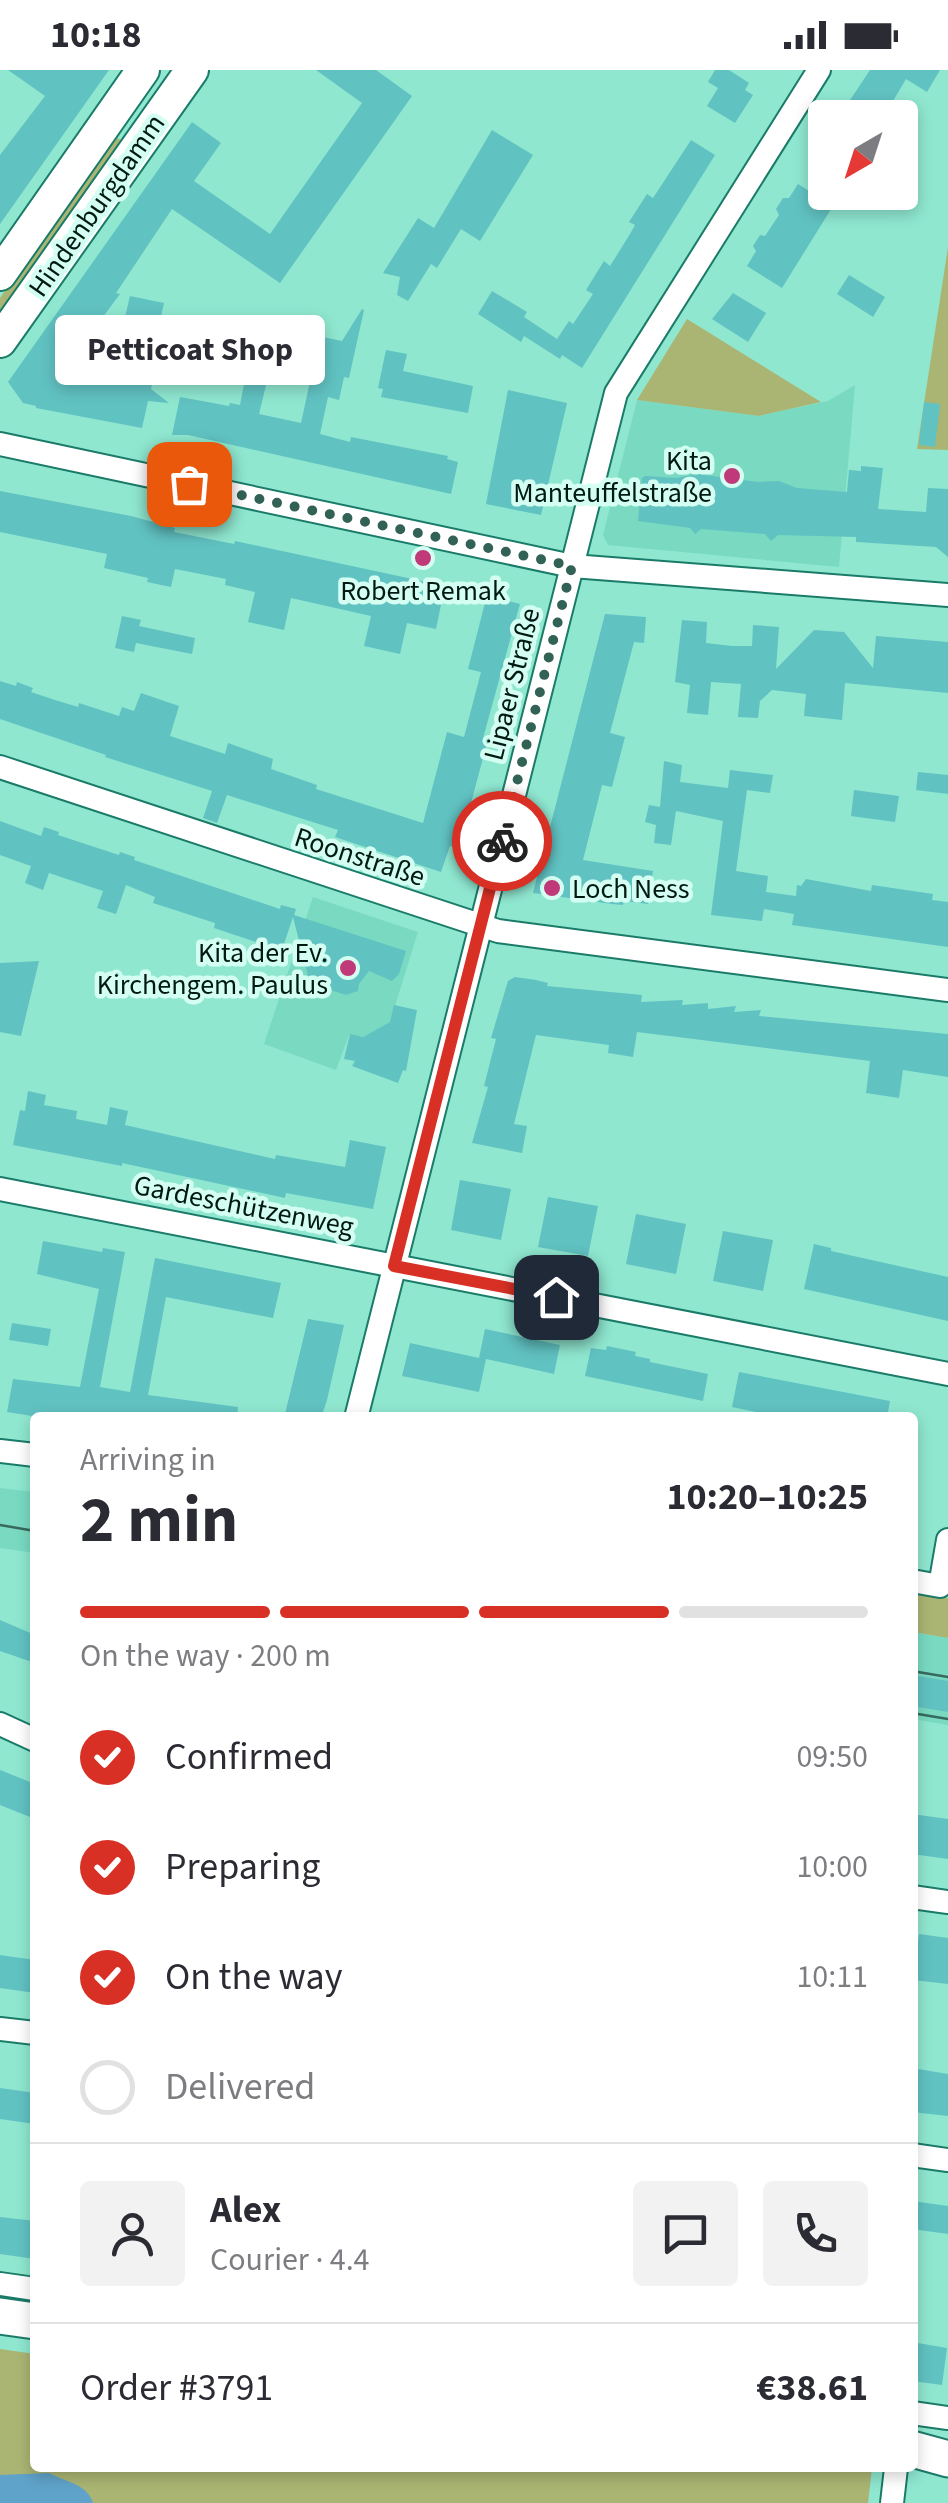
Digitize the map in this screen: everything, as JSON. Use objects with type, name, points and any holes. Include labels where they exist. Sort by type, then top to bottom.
[{"type":"main road","name":"Hindenburgdamm","points":[[0,274],[143,70]]},
{"type":"main road","name":"Hindenburgdamm","points":[[0,341],[192,70]]},
{"type":"main road","points":[[110,117],[142,140]]},
{"type":"main road","points":[[0,2316],[30,2320]]},
{"type":"main road","points":[[918,2440],[948,2442]]},
{"type":"main road","points":[[918,2450],[948,2459]]},
{"type":"street","name":"Lipaer Straße","points":[[358,1412],[616,394],[818,70]]},
{"type":"street","points":[[0,444],[572,566],[948,595]]},
{"type":"street","name":"Roonstraße","points":[[0,767],[498,931],[948,990]]},
{"type":"street","name":"Gardeschützenweg","points":[[0,1188],[948,1374]]},
{"type":"street","points":[[0,1451],[30,1454]]},
{"type":"street","points":[[918,1582],[940,1586],[948,1540]]},
{"type":"street","points":[[0,1724],[30,1738]]},
{"type":"street","points":[[918,1898],[948,1902]]},
{"type":"street","points":[[0,2029],[30,2032]]},
{"type":"street","points":[[918,2157],[948,2160]]},
{"type":"street","points":[[0,2284],[30,2288]]},
{"type":"street","points":[[918,2414],[948,2418]]},
{"type":"street","points":[[892,2503],[896,2472]]},
{"type":"shaded area","points":[[113,136],[123,141],[0,318],[0,298]]},
{"type":"shaded area","points":[[948,247],[948,450],[917,449]]},
{"type":"shaded area","points":[[687,319],[821,402],[759,416],[637,400]]},
{"type":"shaded area","name":"Kita Manteuffelstraße","points":[[855,385],[839,567],[608,545],[603,535],[637,400],[759,416],[828,401]]},
{"type":"shaded area","name":"Kita der Ev. Kirchengem. Paulus","points":[[313,897],[418,932],[390,1022],[363,1037],[349,1035],[336,1070],[264,1044]]},
{"type":"shaded area","points":[[0,1488],[30,1491],[30,1552],[0,1548]]},
{"type":"shaded area","points":[[918,1594],[948,1598],[948,1638],[918,1633]]},
{"type":"shaded area","points":[[918,1633],[948,1638],[948,1725],[918,1720]]},
{"type":"shaded area","points":[[0,2349],[30,2353],[30,2472],[872,2472],[868,2503],[0,2503]]},
{"type":"water","points":[[49,2473],[81,2488],[93,2503],[0,2503],[0,2475]]},
{"type":"building","points":[[8,70],[109,70],[0,224],[0,155],[45,96]]},
{"type":"building","points":[[316,70],[376,70],[412,96],[280,283],[172,209],[116,293],[120,294],[62,372],[127,385],[135,349],[123,346],[125,335],[121,334],[130,296],[164,303],[148,374],[154,375],[151,389],[169,403],[148,401],[142,428],[23,403],[8,382],[192,122],[221,143],[194,181],[270,234],[362,103]]},
{"type":"building","points":[[715,70],[729,70],[749,83],[745,90],[753,95],[735,123],[707,106],[718,88],[708,82]]},
{"type":"building","points":[[870,70],[940,70],[927,92],[906,79],[894,100],[850,100]]},
{"type":"building","points":[[492,130],[533,155],[480,241],[461,229],[437,268],[431,264],[408,301],[397,295],[400,277],[383,273],[418,218],[434,228]]},
{"type":"building","points":[[691,140],[715,155],[582,368],[524,336],[521,342],[478,314],[492,291],[527,312],[524,317],[557,339],[569,321],[573,324],[593,294],[586,290],[604,261],[610,266],[635,225],[629,222],[647,194],[653,198]]},
{"type":"building","points":[[798,184],[808,190],[808,210],[831,210],[782,288],[747,266],[756,251],[753,246],[779,215],[776,209],[783,198],[789,198]]},
{"type":"building","points":[[849,275],[885,297],[873,317],[837,294]]},
{"type":"building","points":[[733,293],[766,313],[748,342],[712,319]]},
{"type":"building","points":[[362,309],[349,378],[344,377],[339,400],[328,397],[320,434],[448,456],[447,459],[458,462],[451,494],[188,435],[172,435],[180,397],[240,405],[245,379],[266,385],[259,414],[301,423],[314,363],[263,352],[258,378],[241,374],[252,322],[342,341]]},
{"type":"building","points":[[386,350],[407,354],[403,371],[473,386],[468,413],[381,397],[383,389],[378,388]]},
{"type":"building","points":[[508,390],[567,403],[541,515],[486,504]]},
{"type":"building","points":[[924,402],[940,404],[935,447],[919,445]]},
{"type":"building","points":[[861,466],[883,468],[878,509],[926,512],[928,488],[948,489],[948,557],[936,547],[856,542],[856,537],[778,535],[771,541],[765,534],[701,529],[695,534],[690,528],[638,521],[645,476],[676,478],[697,474],[847,492],[849,470],[861,471]]},
{"type":"building","points":[[0,491],[131,516],[175,528],[174,532],[234,544],[235,541],[445,586],[436,629],[407,623],[400,654],[364,646],[371,616],[291,598],[284,630],[248,622],[255,592],[225,585],[226,579],[175,569],[171,587],[104,568],[107,554],[0,532]]},
{"type":"building","points":[[487,595],[520,604],[482,742],[487,743],[459,848],[450,846],[441,872],[335,837],[338,830],[227,795],[217,823],[203,818],[212,791],[0,719],[0,681],[16,686],[17,682],[33,688],[31,692],[119,716],[122,707],[134,711],[141,693],[179,706],[170,736],[225,754],[228,743],[273,759],[271,769],[317,785],[316,789],[423,823],[447,732],[464,737],[481,672],[468,669]]},
{"type":"building","points":[[605,614],[646,617],[644,643],[634,642],[610,733],[625,737],[612,787],[602,785],[583,860],[653,871],[648,904],[612,904],[533,893]]},
{"type":"building","points":[[122,616],[141,620],[139,626],[195,638],[192,654],[136,643],[134,652],[115,648]]},
{"type":"building","points":[[682,620],[707,622],[706,643],[732,646],[752,646],[753,625],[779,627],[776,669],[814,630],[844,632],[873,668],[876,636],[948,642],[948,693],[845,683],[842,720],[804,716],[806,694],[772,690],[760,701],[758,718],[738,717],[741,684],[711,682],[708,715],[687,713],[690,685],[675,682]]},
{"type":"building","points":[[664,761],[682,765],[680,782],[728,788],[730,770],[773,775],[770,793],[747,790],[736,871],[768,876],[766,892],[796,896],[797,885],[801,886],[806,879],[871,891],[872,885],[933,894],[932,900],[948,902],[948,947],[792,925],[794,914],[764,909],[762,921],[711,915],[723,821],[676,811],[671,845],[654,843],[656,825],[645,822],[649,805],[660,807]]},
{"type":"building","points":[[918,772],[948,775],[948,794],[916,790]]},
{"type":"building","points":[[854,790],[899,796],[895,822],[851,816]]},
{"type":"building","points":[[0,821],[41,836],[44,827],[280,909],[281,905],[296,909],[294,915],[406,951],[399,974],[392,981],[369,971],[358,991],[346,995],[327,989],[322,980],[308,976],[293,917],[277,965],[263,960],[268,946],[153,903],[155,897],[126,885],[116,914],[97,908],[103,891],[49,873],[43,890],[25,883],[31,866],[0,855]]},
{"type":"building","points":[[39,961],[21,1036],[0,1032],[0,963]]},
{"type":"building","points":[[515,977],[548,983],[547,986],[642,995],[641,1002],[683,1000],[682,1005],[708,1003],[708,1009],[736,1006],[734,1012],[761,1010],[759,1016],[948,1034],[948,1077],[903,1070],[899,1098],[866,1093],[870,1061],[637,1032],[633,1057],[608,1053],[609,1045],[536,1035],[514,1124],[527,1126],[522,1153],[472,1143],[488,1087],[484,1086],[496,1039],[491,1038],[508,981]]},
{"type":"building","points":[[394,1005],[417,1010],[406,1071],[403,1070],[398,1083],[352,1066],[355,1061],[344,1059],[350,1034],[363,1037],[390,1022]]},
{"type":"building","points":[[28,1091],[46,1095],[44,1105],[77,1111],[76,1119],[107,1125],[110,1107],[128,1111],[125,1125],[275,1159],[276,1155],[345,1167],[350,1140],[386,1147],[373,1209],[286,1193],[285,1198],[122,1163],[13,1145]]},
{"type":"building","points":[[460,1180],[511,1189],[501,1240],[451,1230]]},
{"type":"building","points":[[548,1197],[598,1206],[588,1256],[538,1247]]},
{"type":"building","points":[[636,1214],[686,1224],[676,1274],[626,1264]]},
{"type":"building","points":[[723,1231],[773,1240],[763,1291],[713,1281]]},
{"type":"building","points":[[43,1241],[102,1252],[103,1248],[125,1252],[100,1387],[130,1392],[155,1258],[281,1283],[273,1318],[166,1297],[148,1395],[238,1407],[238,1412],[30,1412],[30,1416],[7,1412],[13,1379],[80,1387],[99,1289],[37,1274]]},
{"type":"building","points":[[814,1244],[948,1277],[948,1321],[804,1289]]},
{"type":"building","points":[[308,1319],[344,1325],[323,1412],[285,1412]]},
{"type":"building","points":[[12,1323],[51,1329],[48,1346],[9,1340]]},
{"type":"building","points":[[485,1329],[560,1345],[554,1374],[486,1359],[479,1392],[402,1376],[410,1343],[479,1358]]},
{"type":"building","points":[[607,1346],[636,1352],[635,1356],[650,1362],[708,1374],[703,1401],[585,1376],[591,1348],[606,1350]]},
{"type":"building","points":[[739,1372],[890,1401],[888,1412],[756,1412],[732,1407]]},
{"type":"building","points":[[0,1620],[30,1633],[30,1661],[0,1651]]},
{"type":"building","points":[[918,1676],[948,1681],[948,1712],[918,1707]]},
{"type":"building","points":[[0,1770],[30,1782],[30,1817],[0,1805]]},
{"type":"building","points":[[918,1815],[948,1819],[948,1859],[918,1855]]},
{"type":"building","points":[[919,1934],[948,1938],[948,1984],[918,1981]]},
{"type":"building","points":[[0,1955],[30,1959],[30,1992],[0,1988]]},
{"type":"building","points":[[918,2069],[948,2074],[948,2116],[918,2113]]},
{"type":"building","points":[[0,2088],[30,2092],[30,2123],[0,2119]]},
{"type":"building","points":[[918,2202],[948,2206],[948,2234],[918,2230]]},
{"type":"building","points":[[0,2217],[30,2220],[30,2258],[0,2254]]},
{"type":"building","points":[[918,2343],[947,2348],[942,2385],[918,2382]]},
{"type":"tram line","points":[[0,1525],[30,1530]]},
{"type":"tram line","points":[[918,1672],[948,1677]]},
{"type":"tram line","points":[[918,1714],[948,1719]]},
{"type":"way so far","points":[[189,484],[572,566],[502,841]]},
{"type":"place","name":"Kita Manteuffelstraße","points":[[732,476]]},
{"type":"place","name":"Petticoat Shop","points":[[189,484]]},
{"type":"place","name":"Robert Remak","points":[[423,558]]},
{"type":"place","name":"Loch Ness","points":[[552,888]]},
{"type":"place","name":"Kita der Ev. Kirchengem. Paulus","points":[[348,968]]},
{"type":"route","points":[[502,841],[394,1266],[556,1297]]}]
